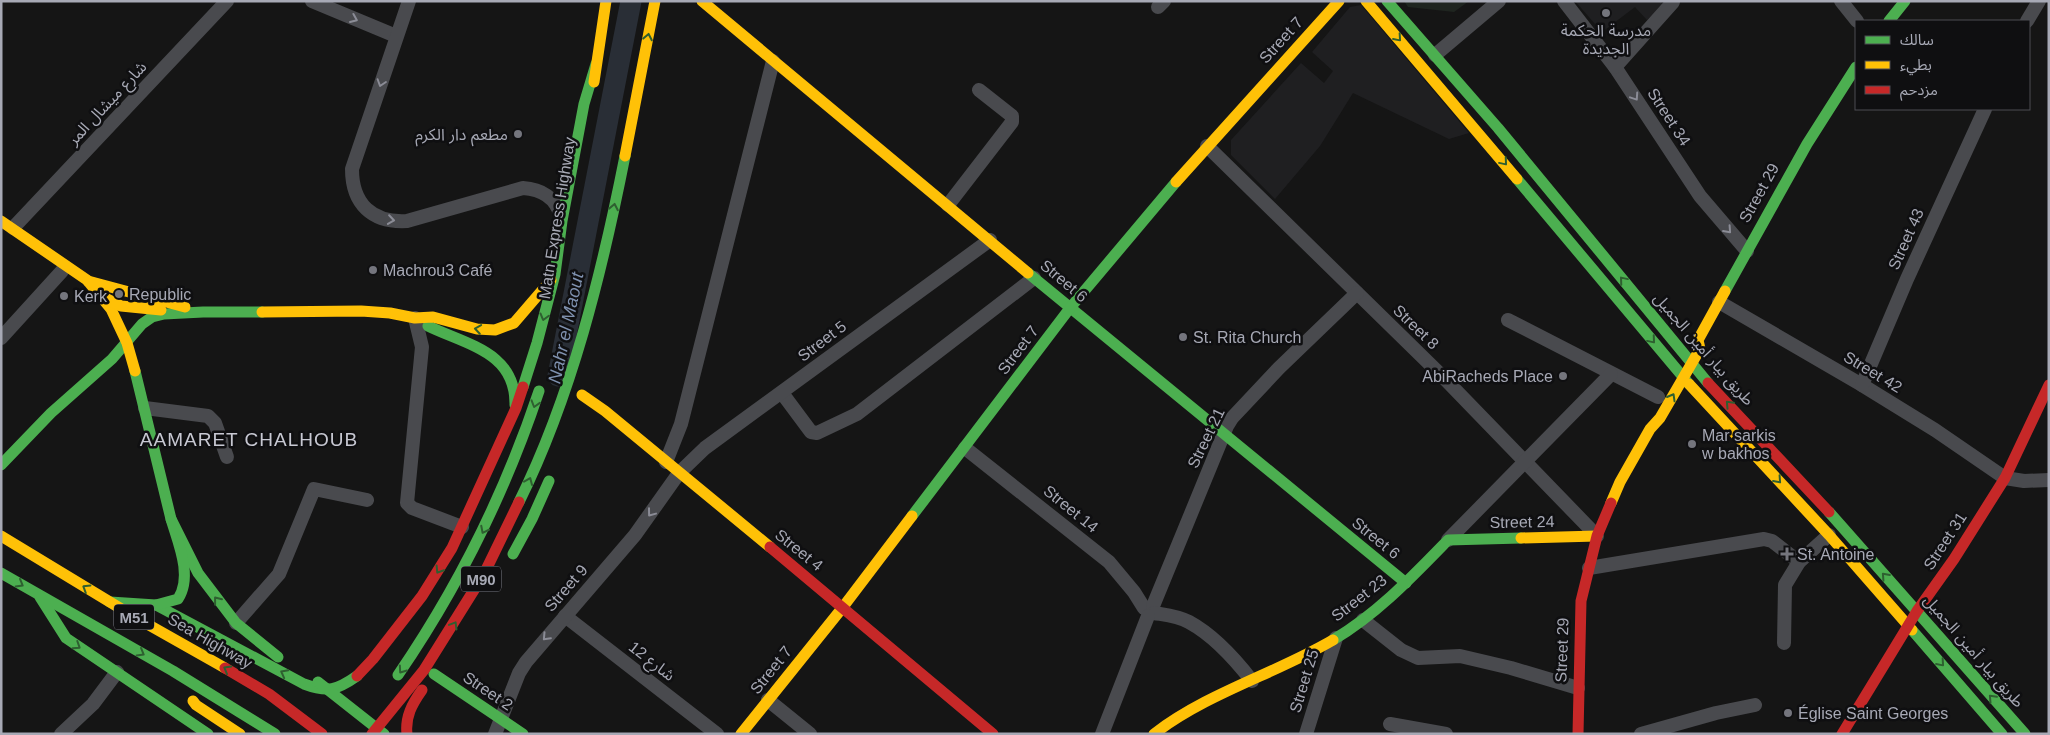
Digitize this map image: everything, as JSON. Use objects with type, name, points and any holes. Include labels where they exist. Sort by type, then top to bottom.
[{"type":"main road","points":[[363,688],[365,673],[373,659],[422,596],[452,548],[516,408],[537,343],[569,219],[584,104],[596,64],[606,1]]},
{"type":"main road","name":"M90","points":[[372,734],[424,670],[446,638],[484,574],[528,484],[559,406],[598,280],[608,240],[655,1]]},
{"type":"main road","name":"Street 6","points":[[702,1],[1070,308],[1406,583]]},
{"type":"main road","name":"Street 7","points":[[741,734],[843,607],[1070,308],[1207,146],[1339,1]]},
{"type":"main road","name":"طريق بيار أمين الجميل","points":[[1366,1],[1508,167],[1669,375],[1684,377],[1829,535],[2002,734]]},
{"type":"main road","name":"طريق بيار أمين الجميل","points":[[1387,1],[1435,54],[1692,364],[1917,611],[1977,682],[2025,734]]},
{"type":"main road","points":[[1890,20],[1905,1]]},
{"type":"main road","name":"Street 29","points":[[1650,429],[1651,415],[1669,375],[1691,343],[1698,340],[1806,144],[1855,69]]},
{"type":"main road","points":[[5,227],[62,271],[87,280],[203,312]]},
{"type":"main road","points":[[5,227],[87,280],[103,297],[116,318],[127,343],[181,558],[185,584],[182,595],[173,602],[156,604],[110,602]]},
{"type":"main road","points":[[607,288],[610,272],[608,240]]},
{"type":"main road","name":"Matn Express Highway","points":[[564,286],[570,247]]},
{"type":"main road","points":[[1,465],[51,413],[112,359],[142,324],[152,316],[203,312],[361,311],[390,313],[415,318],[440,318],[483,330],[507,327],[520,317],[555,274]]},
{"type":"main road","points":[[103,297],[121,306],[130,308],[203,312]]},
{"type":"main road","points":[[415,318],[488,354],[500,364],[513,382],[516,408]]},
{"type":"main road","name":"Street 29","points":[[1578,734],[1581,601],[1597,536],[1620,482],[1650,429],[1660,418],[1700,349],[1698,340]]},
{"type":"main road","points":[[95,374],[121,375],[144,406]]},
{"type":"main road","name":"M90","points":[[389,688],[412,656],[463,572],[500,499],[524,437],[543,376]]},
{"type":"main road","name":"Street 31","points":[[1842,734],[1917,611],[1954,559],[2005,478],[2049,385]]},
{"type":"main road","name":"Street 4","points":[[581,395],[605,411],[843,607],[993,734]]},
{"type":"main road","points":[[506,566],[532,519],[554,467]]},
{"type":"main road","points":[[171,519],[198,573],[236,623],[278,657],[329,689],[385,734]]},
{"type":"main road","name":"Sea Highway","points":[[1,536],[269,694],[322,734]]},
{"type":"main road","name":"Street 24","points":[[1448,540],[1597,536]]},
{"type":"main road","name":"Street 23","points":[[1154,734],[1167,723],[1194,706],[1252,681],[1336,638],[1363,620],[1406,583],[1448,540]]},
{"type":"main road","name":"M51","points":[[1,573],[173,671],[275,734]]},
{"type":"main road","points":[[38,594],[66,638],[208,734]]},
{"type":"main road","points":[[173,602],[248,644],[278,657]]},
{"type":"main road","points":[[156,604],[304,684],[318,689],[329,689],[350,680],[373,659]]},
{"type":"main road","points":[[361,726],[374,709],[391,710],[405,703],[456,641],[418,696],[408,715],[406,725],[408,734]]},
{"type":"main road","points":[[173,671],[196,705],[240,734]]},
{"type":"main road","name":"Street 2","points":[[434,674],[524,734]]},
{"type":"main road","points":[[269,694],[287,694]]},
{"type":"main road","points":[[385,734],[386,726],[394,707]]},
{"type":"street","name":"شارع ميشال المر","points":[[5,227],[227,1]]},
{"type":"street","points":[[312,1],[396,36]]},
{"type":"street","points":[[409,1],[352,169],[352,182],[362,205],[371,214],[382,219],[395,222],[407,221],[514,190],[532,189],[549,197],[560,212],[569,219]]},
{"type":"street","points":[[1435,54],[1499,1]]},
{"type":"street","name":"Street 34","points":[[1564,1],[1615,67],[1700,196],[1747,251]]},
{"type":"street","points":[[1841,1],[1856,20]]},
{"type":"street","points":[[2028,20],[2039,1]]},
{"type":"street","points":[[1615,67],[1673,2]]},
{"type":"street","points":[[666,462],[681,424],[773,61]]},
{"type":"street","points":[[948,206],[1012,122],[1012,116],[979,90]]},
{"type":"street","name":"Street 43","points":[[1862,385],[1907,279],[1985,110]]},
{"type":"street","name":"Street 8","points":[[1207,146],[1357,293],[1597,536]]},
{"type":"street","name":"Street 5","points":[[679,473],[705,448],[782,393],[894,308],[990,240]]},
{"type":"street","points":[[1,338],[62,271]]},
{"type":"street","points":[[782,393],[811,432],[815,434],[857,414],[1034,278]]},
{"type":"street","name":"Street 21","points":[[1102,734],[1150,611],[1232,418],[1357,293]]},
{"type":"street","name":"Street 42","points":[[1719,302],[1862,385],[1935,430],[2005,478]]},
{"type":"street","points":[[415,318],[422,347],[407,503],[412,508],[462,527]]},
{"type":"street","points":[[1508,320],[1658,397]]},
{"type":"street","name":"Street 23","points":[[1448,540],[1524,460],[1611,374]]},
{"type":"street","points":[[144,406],[208,416],[215,423],[227,457]]},
{"type":"street","name":"Street 14","points":[[965,448],[1109,562],[1150,611]]},
{"type":"street","name":"Street 9","points":[[495,734],[522,668],[540,643],[635,535],[679,473]]},
{"type":"street","points":[[2005,478],[2049,480]]},
{"type":"street","points":[[236,623],[279,574],[314,489],[367,500]]},
{"type":"street","points":[[1784,643],[1784,590],[1799,562],[1829,535]]},
{"type":"street","points":[[1588,568],[1764,539],[1772,541],[1799,562]]},
{"type":"street","points":[[1150,611],[1177,617],[1189,622],[1235,660],[1252,681]]},
{"type":"street","name":"شارع 12","points":[[565,616],[717,734]]},
{"type":"street","points":[[1363,620],[1401,650],[1418,658],[1460,656],[1511,668],[1578,688]]},
{"type":"street","name":"Street 25","points":[[1306,734],[1336,638]]},
{"type":"street","points":[[61,734],[93,704],[117,672]]},
{"type":"street","points":[[768,700],[810,734]]},
{"type":"street","points":[[1641,734],[1716,713],[1755,706]]},
{"type":"street","points":[[1390,724],[1446,734]]},
{"type":"shaded area","points":[[1404,1],[1469,1],[1454,12],[1408,7]]},
{"type":"shaded area","name":"مدرسة الحكمة الجديدة","points":[[1575,1],[1660,1],[1664,6],[1647,20],[1635,7],[1602,32]]},
{"type":"shaded area","points":[[1361,5],[1469,133],[1449,139],[1353,93],[1320,146],[1275,199],[1231,155],[1231,140],[1301,63],[1324,83],[1333,71],[1312,52],[1350,7]]},
{"type":"waterway","name":"Nahr el Maout","points":[[558,376],[631,1]]},
{"type":"traffic: fast","points":[[1387,1],[1498,128],[1708,383]]},
{"type":"traffic: fast","points":[[1890,20],[1905,1]]},
{"type":"traffic: fast","points":[[523,387],[555,274],[562,221],[584,104],[596,64]]},
{"type":"traffic: fast","points":[[1725,291],[1807,144],[1855,69]]},
{"type":"traffic: fast","points":[[519,502],[538,461],[570,376],[595,288],[625,156]]},
{"type":"traffic: fast","points":[[1517,179],[1689,384]]},
{"type":"traffic: fast","points":[[912,516],[1070,308],[1176,182]]},
{"type":"traffic: fast","points":[[1028,273],[1406,583]]},
{"type":"traffic: fast","points":[[1,465],[51,413],[112,359],[142,324],[152,317],[164,314],[203,312],[262,312]]},
{"type":"traffic: fast","points":[[428,326],[473,345],[498,362],[507,373],[513,387],[515,405]]},
{"type":"traffic: fast","points":[[135,371],[171,519],[198,573],[236,623],[278,657]]},
{"type":"traffic: fast","points":[[398,675],[441,607],[479,538],[511,466],[539,391]]},
{"type":"traffic: fast","points":[[513,554],[532,519],[549,481]]},
{"type":"traffic: fast","points":[[1829,512],[2025,734]]},
{"type":"traffic: fast","points":[[156,605],[178,599],[184,580],[183,559],[171,519]]},
{"type":"traffic: fast","points":[[1333,640],[1379,607],[1448,540],[1521,538]]},
{"type":"traffic: fast","points":[[1,573],[173,671],[275,734]]},
{"type":"traffic: fast","points":[[40,597],[66,638],[208,734]]},
{"type":"traffic: fast","points":[[110,602],[156,605],[312,687],[332,689],[357,676]]},
{"type":"traffic: fast","points":[[1912,630],[2002,734]]},
{"type":"traffic: fast","points":[[434,674],[523,734]]},
{"type":"traffic: fast","points":[[318,682],[384,734]]},
{"type":"traffic: slow","points":[[594,82],[606,1]]},
{"type":"traffic: slow","points":[[625,156],[655,1]]},
{"type":"traffic: slow","points":[[702,1],[1028,273]]},
{"type":"traffic: slow","points":[[1176,182],[1339,1]]},
{"type":"traffic: slow","points":[[1366,1],[1517,179]]},
{"type":"traffic: slow","points":[[1,221],[87,280],[111,309],[127,343],[135,371]]},
{"type":"traffic: slow","points":[[262,312],[361,311],[390,313],[415,318],[433,317],[477,329],[495,330],[514,323],[551,280]]},
{"type":"traffic: slow","points":[[88,281],[185,307]]},
{"type":"traffic: slow","points":[[1611,503],[1620,482],[1650,429],[1660,418],[1700,349],[1698,340],[1725,291]]},
{"type":"traffic: slow","points":[[103,297],[121,306],[161,310]]},
{"type":"traffic: slow","points":[[1689,384],[1829,535],[1912,630]]},
{"type":"traffic: slow","points":[[582,395],[605,411],[770,547]]},
{"type":"traffic: slow","points":[[741,734],[843,607],[912,516]]},
{"type":"traffic: slow","points":[[1,536],[133,616],[225,668]]},
{"type":"traffic: slow","points":[[1521,538],[1597,536]]},
{"type":"traffic: slow","points":[[1154,734],[1196,707],[1333,640]]},
{"type":"traffic: slow","points":[[193,701],[196,705],[240,734]]},
{"type":"traffic: jam","points":[[1708,383],[1829,512]]},
{"type":"traffic: jam","points":[[1842,734],[1917,611],[1954,559],[2005,478],[2049,385]]},
{"type":"traffic: jam","points":[[357,676],[373,659],[422,596],[452,548],[516,408],[523,387]]},
{"type":"traffic: jam","points":[[372,734],[424,670],[484,574],[519,502]]},
{"type":"traffic: jam","points":[[1578,734],[1581,601],[1597,536],[1611,503]]},
{"type":"traffic: jam","points":[[770,547],[993,734]]},
{"type":"traffic: jam","points":[[225,668],[269,694],[322,734]]},
{"type":"traffic: jam","points":[[407,734],[407,722],[410,711],[422,690]]},
{"type":"place","name":"مدرسة الحكمة الجديدة","points":[[1606,13]]},
{"type":"place","name":"مطعم دار الكرم","points":[[518,134]]},
{"type":"place","name":"Machrou3 Café","points":[[373,270]]},
{"type":"place","name":"Republic","points":[[119,294]]},
{"type":"place","name":"Kerk","points":[[64,296]]},
{"type":"place","name":"St. Rita Church","points":[[1183,337]]},
{"type":"place","name":"AbiRacheds Place","points":[[1563,376]]},
{"type":"place","name":"Mar sarkis w bakhos","points":[[1692,444]]},
{"type":"place","name":"St. Antoine","points":[[1787,554]]},
{"type":"place","name":"Église Saint Georges","points":[[1788,713]]},
{"type":"district","name":"AAMARET CHALHOUB","points":[[249,439]]}]
